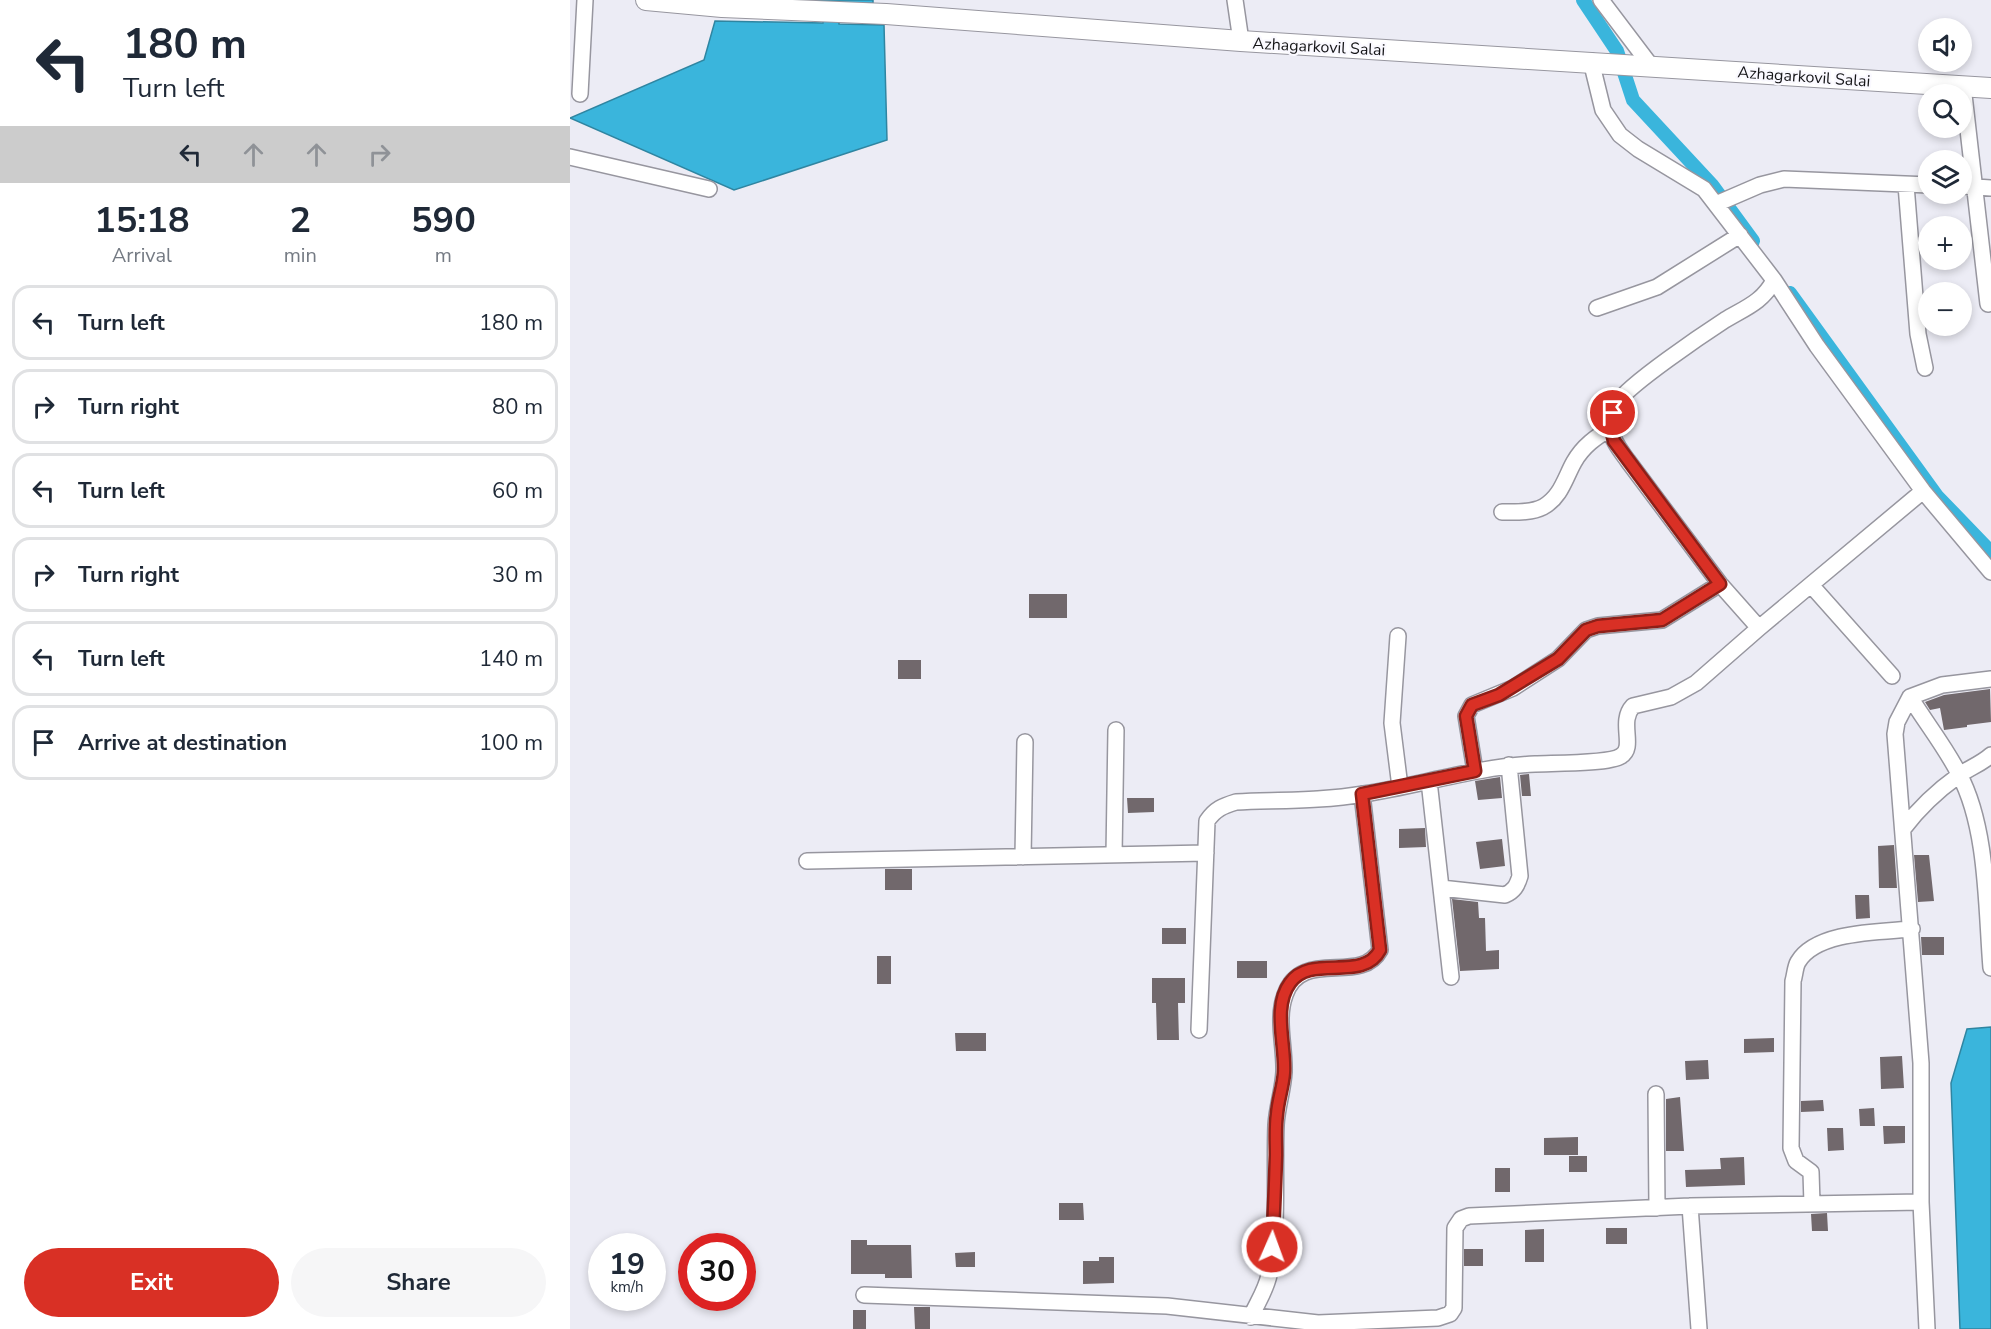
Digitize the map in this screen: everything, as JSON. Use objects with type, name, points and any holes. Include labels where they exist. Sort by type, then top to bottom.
[{"type":"main road","name":"Azhagarkovil Salai","points":[[646,0],[845,13],[886,7],[1241,41],[1932,84]]},
{"type":"main road","name":"Azhagarkovil Salai","points":[[1972,87],[1991,88]]},
{"type":"street","points":[[580,94],[585,0]]},
{"type":"street","points":[[1235,0],[1241,41]]},
{"type":"street","points":[[1601,0],[1651,66]]},
{"type":"street","points":[[1600,62],[1603,110],[1620,135],[1638,149],[1723,201],[1740,235],[1774,280],[1817,346],[1923,491],[1991,572]]},
{"type":"street","points":[[570,157],[709,189]]},
{"type":"street","points":[[1723,201],[1760,185],[1784,179],[1918,185]]},
{"type":"street","points":[[1906,185],[1918,334],[1925,368]]},
{"type":"street","points":[[1972,186],[1991,188]]},
{"type":"street","points":[[1971,204],[1989,304]]},
{"type":"street","points":[[1597,308],[1657,287],[1740,235]]},
{"type":"street","points":[[1759,628],[1720,584],[1628,461],[1614,441],[1611,428],[1613,413],[1619,400],[1725,321],[1758,302],[1768,293],[1774,280]]},
{"type":"street","points":[[1502,512],[1524,512],[1542,507],[1555,498],[1587,444],[1611,428]]},
{"type":"street","points":[[1199,1030],[1207,821],[1212,813],[1222,806],[1236,802],[1362,794],[1509,765],[1595,761],[1621,757],[1628,743],[1626,718],[1633,706],[1671,697],[1696,683],[1923,491]]},
{"type":"street","points":[[1475,771],[1466,716],[1472,705],[1506,692],[1558,659],[1586,630],[1598,626],[1662,620],[1720,584]]},
{"type":"street","points":[[1811,585],[1892,676]]},
{"type":"street","points":[[1398,636],[1392,723],[1400,788]]},
{"type":"street","points":[[1928,1329],[1921,1202],[1921,1063],[1895,734],[1897,722],[1910,697],[1942,685],[1991,679]]},
{"type":"street","points":[[1910,697],[1960,775],[1972,813],[1983,864],[1991,968]]},
{"type":"street","points":[[1114,855],[1116,730]]},
{"type":"street","points":[[1023,857],[1025,742]]},
{"type":"street","points":[[1903,829],[1919,808],[1960,775],[1991,755]]},
{"type":"street","points":[[1441,888],[1505,895],[1518,885],[1520,876],[1509,765]]},
{"type":"street","points":[[1429,781],[1451,977]]},
{"type":"street","points":[[1251,1317],[1269,1275],[1272,1247],[1277,1112],[1284,1070],[1282,1028],[1284,997],[1290,982],[1300,974],[1316,968],[1353,967],[1376,957],[1380,950],[1362,794]]},
{"type":"street","points":[[807,861],[1206,853]]},
{"type":"street","points":[[1812,1204],[1811,1172],[1796,1161],[1791,1148],[1793,981],[1798,963],[1811,949],[1844,936],[1912,929]]},
{"type":"street","points":[[1656,1094],[1657,1208]]},
{"type":"street","points":[[864,1295],[1167,1306],[1318,1323],[1438,1318],[1450,1314],[1454,1308],[1455,1228],[1461,1219],[1486,1213],[1690,1206],[1921,1202]]},
{"type":"street","points":[[1690,1206],[1699,1329]]},
{"type":"water","points":[[753,0],[873,0],[873,3],[839,5],[839,24],[884,25],[887,140],[734,190],[570,118],[704,60],[715,21],[823,23],[824,6]]},
{"type":"water","points":[[1991,1027],[1991,1329],[1960,1329],[1951,1083],[1967,1029]]},
{"type":"building","points":[[1029,594],[1067,594],[1067,618],[1029,618]]},
{"type":"building","points":[[898,660],[921,660],[921,679],[898,679]]},
{"type":"building","points":[[1990,689],[1991,722],[1967,725],[1967,727],[1944,730],[1940,708],[1930,710],[1925,702],[1944,695]]},
{"type":"building","points":[[1529,774],[1531,796],[1522,796],[1520,775]]},
{"type":"building","points":[[1500,777],[1502,798],[1478,800],[1475,781]]},
{"type":"building","points":[[1127,798],[1154,798],[1154,812],[1128,813]]},
{"type":"building","points":[[1425,828],[1426,847],[1399,848],[1399,829]]},
{"type":"building","points":[[1502,839],[1505,866],[1480,869],[1476,842]]},
{"type":"building","points":[[1894,845],[1897,888],[1879,888],[1878,846]]},
{"type":"building","points":[[1914,855],[1929,855],[1934,901],[1918,902]]},
{"type":"building","points":[[885,869],[912,869],[912,890],[885,890]]},
{"type":"building","points":[[1855,895],[1869,895],[1870,918],[1856,919]]},
{"type":"building","points":[[1452,899],[1478,902],[1479,918],[1485,918],[1486,951],[1499,950],[1499,969],[1460,971]]},
{"type":"building","points":[[1162,928],[1186,928],[1186,944],[1162,944]]},
{"type":"building","points":[[1921,937],[1944,937],[1944,955],[1922,955]]},
{"type":"building","points":[[877,956],[891,956],[891,984],[877,984]]},
{"type":"building","points":[[1237,961],[1267,961],[1267,978],[1237,978]]},
{"type":"building","points":[[1152,978],[1185,978],[1185,1003],[1178,1003],[1179,1040],[1157,1040],[1156,1003],[1152,1003]]},
{"type":"building","points":[[955,1033],[986,1033],[986,1051],[956,1051]]},
{"type":"building","points":[[1774,1038],[1774,1052],[1744,1053],[1744,1039]]},
{"type":"building","points":[[1902,1056],[1904,1088],[1881,1089],[1880,1057]]},
{"type":"building","points":[[1708,1060],[1709,1079],[1686,1080],[1685,1061]]},
{"type":"building","points":[[1680,1097],[1684,1151],[1666,1151],[1666,1099]]},
{"type":"building","points":[[1823,1100],[1824,1111],[1801,1112],[1801,1101]]},
{"type":"building","points":[[1874,1108],[1875,1126],[1860,1126],[1859,1109]]},
{"type":"building","points":[[1883,1126],[1905,1126],[1905,1143],[1884,1144]]},
{"type":"building","points":[[1827,1128],[1843,1128],[1844,1150],[1828,1151]]},
{"type":"building","points":[[1578,1137],[1578,1155],[1544,1155],[1544,1138]]},
{"type":"building","points":[[1569,1156],[1587,1156],[1587,1172],[1569,1172]]},
{"type":"building","points":[[1744,1157],[1745,1185],[1686,1187],[1685,1170],[1721,1169],[1720,1158]]},
{"type":"building","points":[[1495,1168],[1510,1168],[1510,1192],[1495,1192]]},
{"type":"building","points":[[1059,1203],[1083,1203],[1084,1220],[1059,1220]]},
{"type":"building","points":[[1827,1213],[1828,1231],[1812,1231],[1811,1214]]},
{"type":"building","points":[[1606,1228],[1627,1228],[1627,1244],[1606,1244]]},
{"type":"building","points":[[1544,1229],[1544,1262],[1525,1262],[1525,1230]]},
{"type":"building","points":[[851,1240],[867,1240],[867,1245],[911,1245],[912,1278],[885,1278],[885,1274],[851,1274]]},
{"type":"building","points":[[1464,1249],[1483,1249],[1483,1266],[1464,1266]]},
{"type":"building","points":[[975,1252],[975,1267],[956,1267],[955,1253]]},
{"type":"building","points":[[1099,1257],[1114,1257],[1114,1283],[1083,1284],[1083,1261],[1099,1261]]},
{"type":"building","points":[[914,1307],[930,1307],[930,1329],[915,1329]]},
{"type":"building","points":[[853,1310],[866,1310],[866,1329],[853,1329]]},
{"type":"waterway","points":[[1583,0],[1617,51],[1633,100],[1712,185],[1753,241]]},
{"type":"waterway","points":[[1790,293],[1937,496],[1991,552]]},
{"type":"route","points":[[1272,1247],[1277,1112],[1284,1070],[1282,1046],[1284,997],[1290,982],[1300,974],[1316,968],[1353,967],[1376,957],[1380,950],[1362,794],[1475,771],[1466,716],[1472,705],[1513,688],[1558,659],[1586,630],[1598,626],[1662,620],[1720,584],[1614,441],[1611,428],[1613,413]]}]
